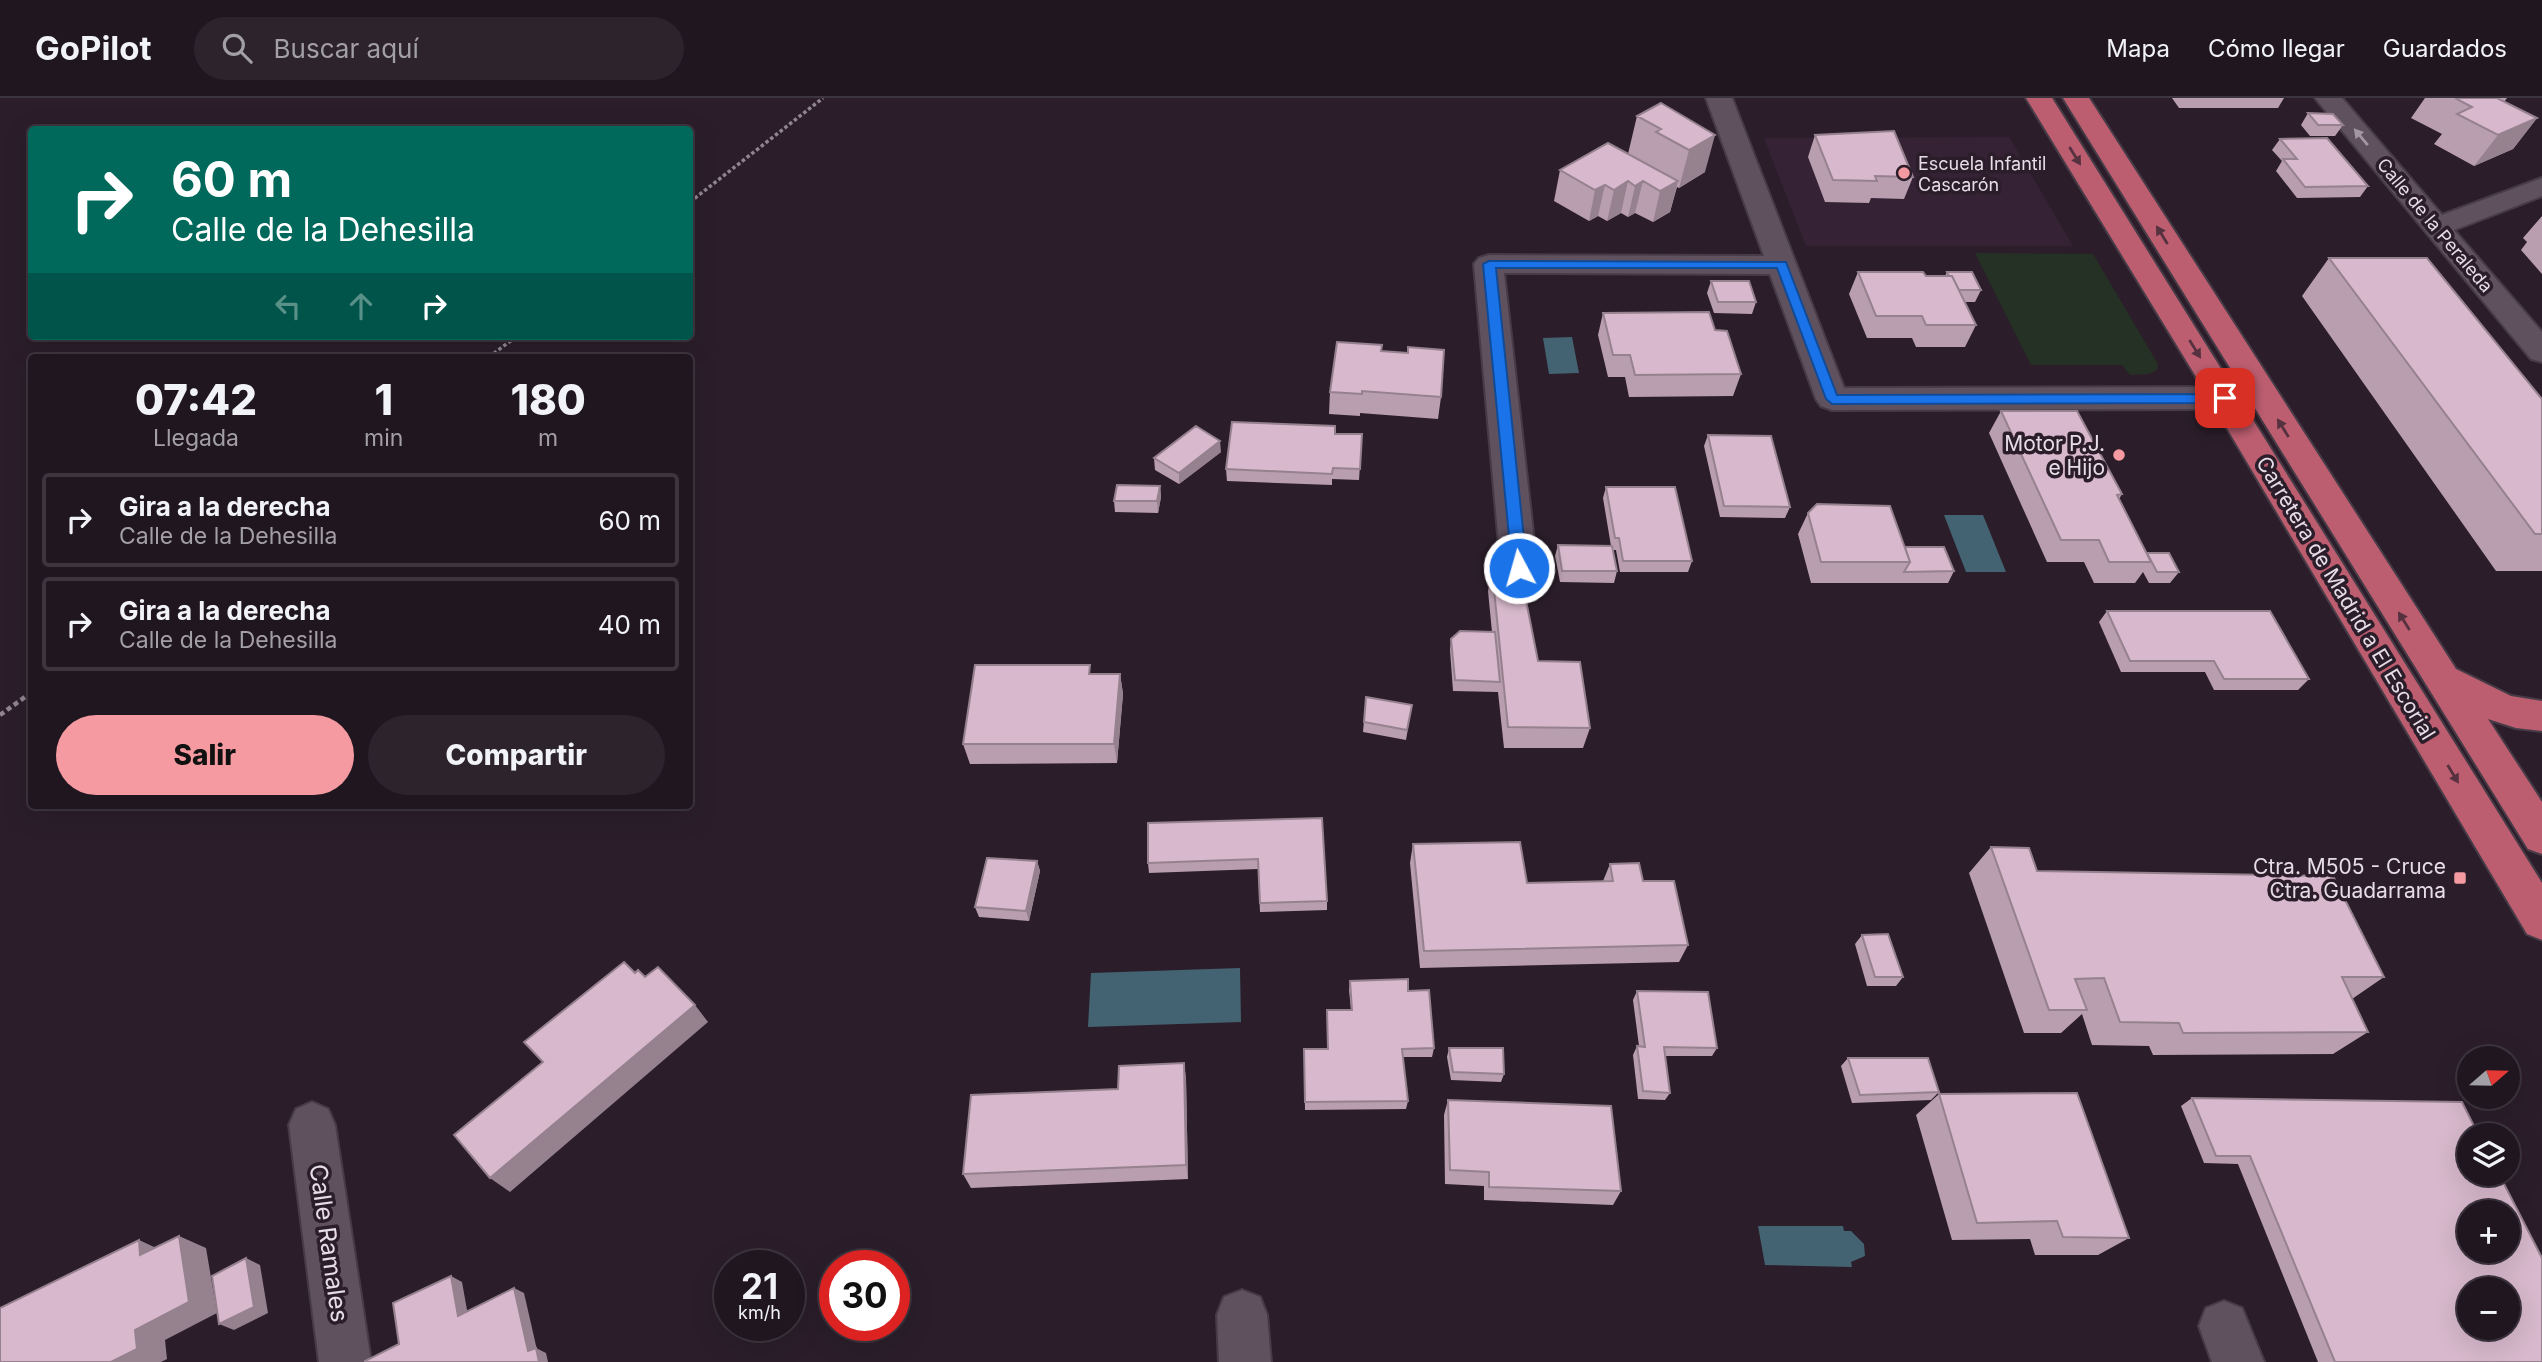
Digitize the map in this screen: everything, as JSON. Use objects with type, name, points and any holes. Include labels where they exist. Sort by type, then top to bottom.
[{"type":"highway","name":"Carretera de Madrid a El Escorial","points":[[2039,98],[2225,398],[2542,921]]},
{"type":"highway","name":"Carretera de Madrid a El Escorial","points":[[2076,98],[2542,837]]},
{"type":"highway","points":[[2440,678],[2484,702],[2530,716],[2542,716]]},
{"type":"street","points":[[1719,98],[1832,399],[2225,398]]},
{"type":"street","name":"Calle de la Peraleda","points":[[2328,98],[2542,352]]},
{"type":"street","points":[[2436,227],[2542,186]]},
{"type":"street","points":[[1519,568],[1489,264],[1782,265]]},
{"type":"street","name":"Calle Ramales","points":[[312,1125],[345,1362]]},
{"type":"path","points":[[693,200],[823,98]]},
{"type":"path","points":[[493,354],[512,340]]},
{"type":"path","points":[[0,715],[28,695]]},
{"type":"shaded area","name":"Escuela Infantil Cascarón","points":[[2009,137],[2073,246],[1806,246],[1764,138]]},
{"type":"green space","points":[[1975,253],[2093,254],[2158,364],[2157,370],[2149,374],[2130,375],[2122,365],[2031,365]]},
{"type":"water","points":[[1572,337],[1579,373],[1549,374],[1543,338]]},
{"type":"water","points":[[1944,515],[1983,515],[2006,572],[1966,572]]},
{"type":"water","points":[[1240,968],[1241,1022],[1088,1027],[1091,973]]},
{"type":"water","points":[[1758,1226],[1843,1226],[1844,1231],[1851,1231],[1864,1244],[1865,1256],[1851,1262],[1852,1267],[1765,1265]]},
{"type":"building","points":[[2455,98],[2497,98],[2537,118],[2498,135],[2457,114],[2472,107]]},
{"type":"building","points":[[1661,103],[1715,135],[1689,150],[1656,132],[1661,129],[1637,116]]},
{"type":"building","points":[[2308,113],[2333,114],[2343,125],[2318,125]]},
{"type":"building","points":[[1894,131],[1913,177],[1875,176],[1877,181],[1833,180],[1815,135]]},
{"type":"building","points":[[2327,138],[2368,186],[2305,187],[2283,159],[2297,159],[2280,139]]},
{"type":"building","points":[[1608,143],[1678,181],[1660,191],[1643,181],[1635,186],[1628,181],[1614,190],[1605,185],[1595,190],[1560,170]]},
{"type":"building","points":[[2329,258],[2427,258],[2542,399],[2542,534],[2535,534]]},
{"type":"building","points":[[1858,272],[1923,272],[1926,276],[1952,276],[1976,325],[1926,325],[1922,316],[1876,316]]},
{"type":"building","points":[[1947,272],[1972,272],[1981,290],[1959,290]]},
{"type":"building","points":[[1711,281],[1749,281],[1756,302],[1718,302]]},
{"type":"building","points":[[1709,312],[1715,330],[1727,331],[1741,374],[1635,375],[1630,355],[1613,355],[1603,313]]},
{"type":"building","points":[[1337,342],[1382,345],[1381,351],[1408,353],[1408,347],[1444,350],[1441,397],[1362,391],[1362,394],[1330,392]]},
{"type":"building","points":[[2001,411],[2077,411],[2122,494],[2117,495],[2151,562],[2109,562],[2099,540],[2061,540]]},
{"type":"building","points":[[1232,422],[1335,426],[1335,434],[1362,434],[1360,469],[1333,468],[1332,474],[1226,469]]},
{"type":"building","points":[[1196,426],[1220,441],[1179,473],[1154,458]]},
{"type":"building","points":[[1708,435],[1771,436],[1790,507],[1724,506]]},
{"type":"building","points":[[1117,485],[1160,486],[1157,501],[1114,501]]},
{"type":"building","points":[[1606,487],[1675,487],[1692,561],[1623,561],[1619,538],[1615,538]]},
{"type":"building","points":[[1817,504],[1890,506],[1910,562],[1821,562],[1808,513]]},
{"type":"building","points":[[1558,545],[1612,546],[1617,571],[1562,571]]},
{"type":"building","points":[[1905,547],[1944,547],[1954,571],[1904,572],[1910,562]]},
{"type":"building","points":[[2147,553],[2169,553],[2179,572],[2157,572]]},
{"type":"building","points":[[1492,570],[1520,570],[1538,661],[1580,662],[1590,728],[1508,727]]},
{"type":"building","points":[[2107,611],[2270,611],[2309,679],[2224,679],[2214,661],[2130,661]]},
{"type":"building","points":[[1460,631],[1495,632],[1500,682],[1455,680],[1451,639]]},
{"type":"building","points":[[975,665],[1090,665],[1089,674],[1120,674],[1114,744],[963,744]]},
{"type":"building","points":[[1366,697],[1412,705],[1407,730],[1364,722]]},
{"type":"building","points":[[1322,818],[1327,901],[1260,903],[1258,859],[1148,863],[1148,823]]},
{"type":"building","points":[[1520,842],[1527,883],[1613,881],[1610,864],[1639,863],[1643,881],[1674,881],[1688,945],[1424,951],[1413,844]]},
{"type":"building","points":[[1991,847],[2029,848],[2037,871],[2333,876],[2384,977],[2342,977],[2368,1032],[2183,1033],[2179,1023],[2120,1022],[2104,978],[2075,979],[2087,1010],[2049,1010]]},
{"type":"building","points":[[987,858],[1037,861],[1026,911],[975,907]]},
{"type":"building","points":[[1888,934],[1903,977],[1875,977],[1862,935]]},
{"type":"building","points":[[624,962],[635,973],[638,970],[645,977],[658,967],[695,1005],[490,1178],[454,1135],[543,1062],[524,1042]]},
{"type":"building","points":[[1408,979],[1408,991],[1429,990],[1434,1048],[1402,1049],[1408,1101],[1305,1102],[1304,1049],[1328,1049],[1327,1010],[1352,1010],[1350,981]]},
{"type":"building","points":[[1637,991],[1708,992],[1717,1048],[1664,1047],[1670,1093],[1643,1091],[1637,1046],[1645,1047]]},
{"type":"building","points":[[1449,1048],[1503,1048],[1504,1074],[1453,1072]]},
{"type":"building","points":[[1848,1058],[1928,1058],[1939,1092],[1860,1095]]},
{"type":"building","points":[[1184,1063],[1186,1165],[963,1174],[971,1095],[1118,1089],[1119,1066]]},
{"type":"building","points":[[2077,1093],[2129,1238],[2063,1237],[2057,1221],[1977,1223],[1939,1094]]},
{"type":"building","points":[[2192,1098],[2457,1102],[2457,1110],[2466,1110],[2472,1123],[2457,1123],[2457,1186],[2505,1186],[2512,1200],[2457,1200],[2457,1263],[2520,1263],[2520,1215],[2542,1258],[2542,1362],[2335,1362],[2250,1156],[2216,1156]]},
{"type":"building","points":[[1448,1100],[1611,1106],[1621,1191],[1489,1187],[1489,1172],[1450,1170]]},
{"type":"building","points":[[179,1236],[189,1302],[135,1330],[137,1349],[111,1362],[0,1362],[0,1308],[139,1240],[140,1255]]},
{"type":"building","points":[[246,1258],[254,1307],[219,1324],[212,1276]]},
{"type":"building","points":[[451,1276],[458,1316],[514,1288],[528,1351],[536,1348],[539,1362],[365,1362],[399,1344],[393,1303]]},
{"type":"place","name":"Escuela Infantil Cascarón","points":[[1904,173]]},
{"type":"place","name":"Motor P.J. e Hijo","points":[[2119,455]]},
{"type":"place","name":"Ctra. M505 - Cruce Ctra. Guadarrama","points":[[2460,878]]},
{"type":"route","points":[[1519,568],[1489,264],[1782,265],[1832,399],[2225,398]]}]
